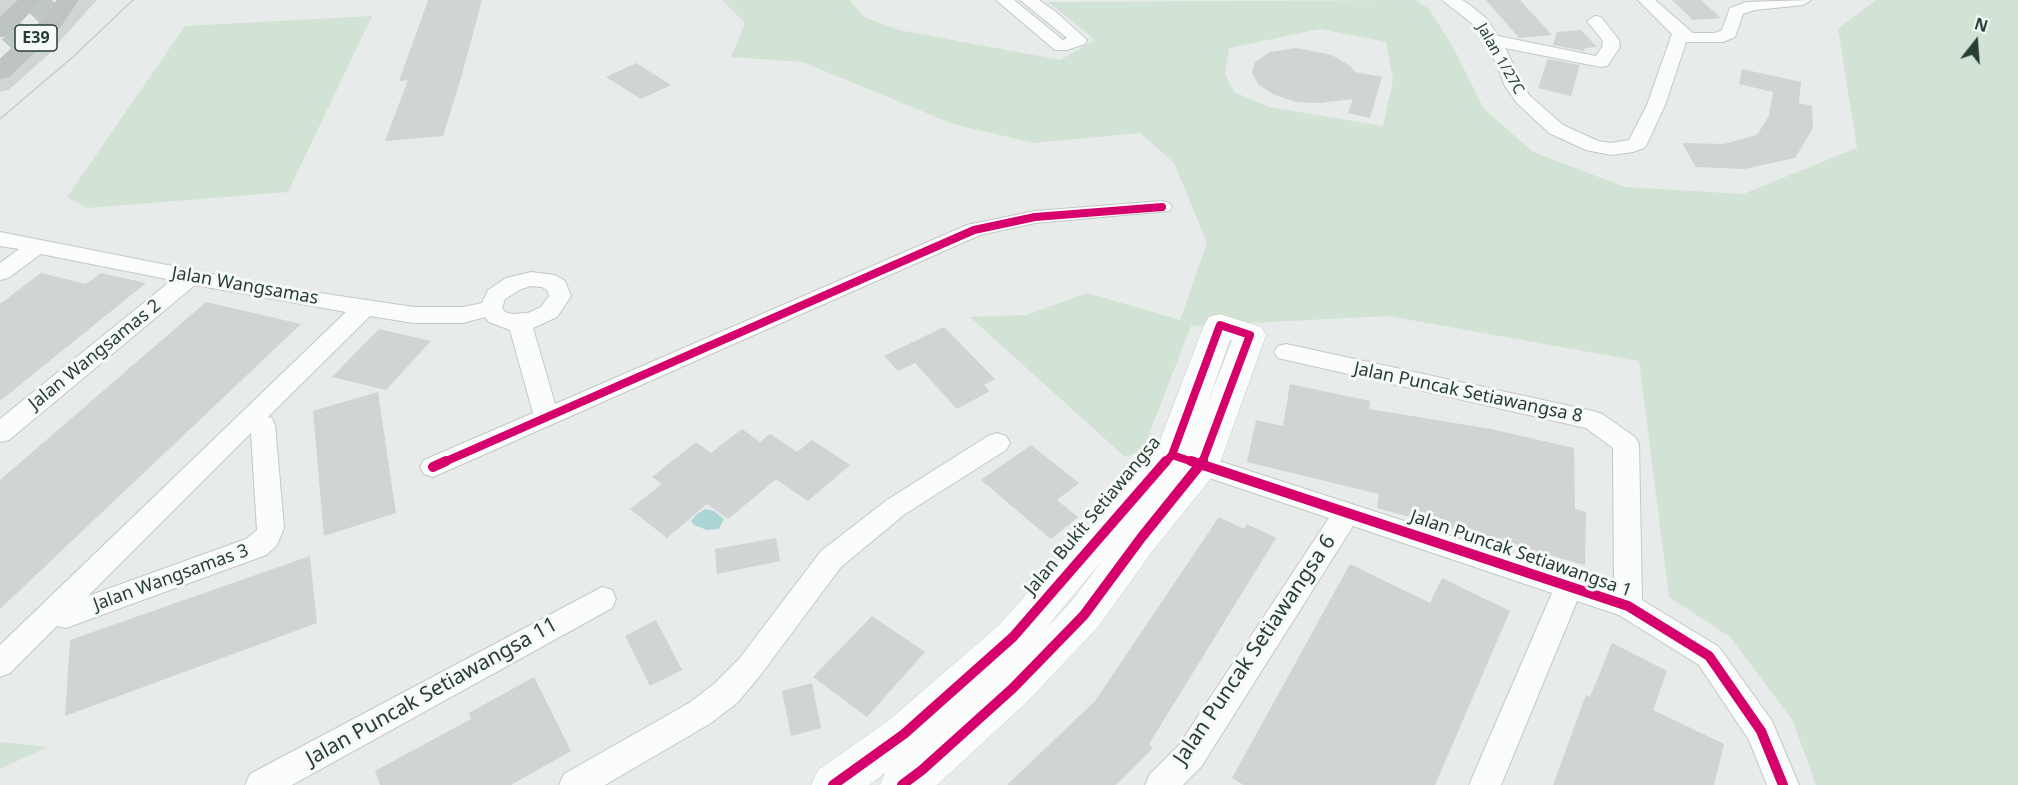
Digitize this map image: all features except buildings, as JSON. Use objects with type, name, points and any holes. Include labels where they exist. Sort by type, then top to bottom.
[{"type":"highway","name":"E39","points":[[3,47],[31,0]]},
{"type":"highway","name":"E39","points":[[3,47],[55,0]]},
{"type":"highway","name":"E39","points":[[0,72],[51,24],[68,0]]},
{"type":"main road","points":[[0,9],[11,0]]},
{"type":"main road","points":[[0,84],[39,50],[85,0]]},
{"type":"street","points":[[1004,0],[1061,46],[1079,40],[1028,0]]},
{"type":"street","name":"Jalan 1/27C","points":[[1450,0],[1471,13],[1492,40],[1514,86],[1539,115],[1575,140],[1593,147],[1626,148],[1637,144],[1660,94],[1681,33]]},
{"type":"street","points":[[1646,0],[1681,33],[1690,38],[1717,38],[1729,33],[1736,10],[1751,3],[1803,0]]},
{"type":"street","points":[[1492,40],[1601,62],[1611,47],[1611,40],[1595,21]]},
{"type":"street","points":[[432,467],[974,230],[1035,217],[1162,207]]},
{"type":"street","name":"Jalan Wangsamas","points":[[0,239],[191,276],[414,315],[463,315],[491,308]]},
{"type":"street","points":[[0,273],[38,246]]},
{"type":"street","name":"Jalan Wangsamas 2","points":[[0,433],[191,276]]},
{"type":"street","points":[[531,279],[546,280],[557,286],[560,296],[549,312],[532,320],[520,322],[501,320],[491,308],[496,295],[514,283],[531,279]]},
{"type":"street","name":"Jalan Wangsamas 3","points":[[0,664],[365,307]]},
{"type":"street","points":[[520,322],[546,416]]},
{"type":"street","name":"Jalan Puncak Setiawangsa 8","points":[[1286,352],[1593,420],[1626,444],[1628,606]]},
{"type":"street","name":"Jalan Wangsamas 3","points":[[52,613],[66,616],[256,547],[267,537],[271,528],[263,425],[250,420]]},
{"type":"street","points":[[574,785],[700,713],[726,693],[749,668],[831,559],[896,507],[997,443]]},
{"type":"street","points":[[902,785],[922,770],[1013,688],[1084,615],[1141,538],[1186,460]]},
{"type":"street","name":"Jalan Puncak Setiawangsa 1","points":[[1186,460],[1628,606],[1709,656],[1761,731],[1783,785]]},
{"type":"street","name":"Jalan Bukit Setiawangsa","points":[[833,785],[904,734],[1013,637],[1186,460]]},
{"type":"street","name":"Jalan Puncak Setiawangsa 6","points":[[1161,785],[1190,756],[1346,514]]},
{"type":"street","points":[[1485,785],[1569,587]]},
{"type":"street","name":"Jalan Puncak Setiawangsa 11","points":[[261,785],[602,599]]},
{"type":"green space","points":[[722,0],[849,0],[864,17],[899,30],[1060,60],[1095,40],[1048,2],[1415,0],[1429,9],[1452,45],[1484,109],[1533,152],[1625,187],[1743,194],[1857,148],[1838,29],[1876,0],[2018,0],[2018,785],[1816,785],[1793,721],[1730,637],[1669,597],[1639,361],[1388,316],[1191,326],[1143,450],[1125,457],[970,317],[1027,315],[1087,293],[1180,320],[1207,243],[1174,163],[1140,133],[1034,143],[953,124],[803,62],[731,57],[745,23]],"holes":[[[1320,29],[1386,42],[1393,80],[1383,126],[1269,107],[1234,92],[1225,74],[1229,48]]]},
{"type":"green space","points":[[372,16],[288,192],[87,208],[67,197],[185,26]]},
{"type":"green space","points":[[0,742],[47,747],[0,769]]},
{"type":"water","points":[[705,509],[714,511],[724,519],[719,529],[707,530],[694,525],[691,521]]},
{"type":"tunnel","points":[[11,48],[55,0]]},
{"type":"tram line","points":[[0,119],[74,56],[133,0]]},
{"type":"cycle path","points":[[433,467],[974,230],[1035,217],[1162,207]]},
{"type":"cycle path","points":[[833,785],[904,734],[1013,637],[1172,455],[1220,325],[1250,335],[1201,466],[1141,538],[1084,615],[1013,688],[922,770],[902,785]]},
{"type":"cycle path","points":[[1172,455],[1628,606],[1709,656],[1761,731],[1783,785]]}]
